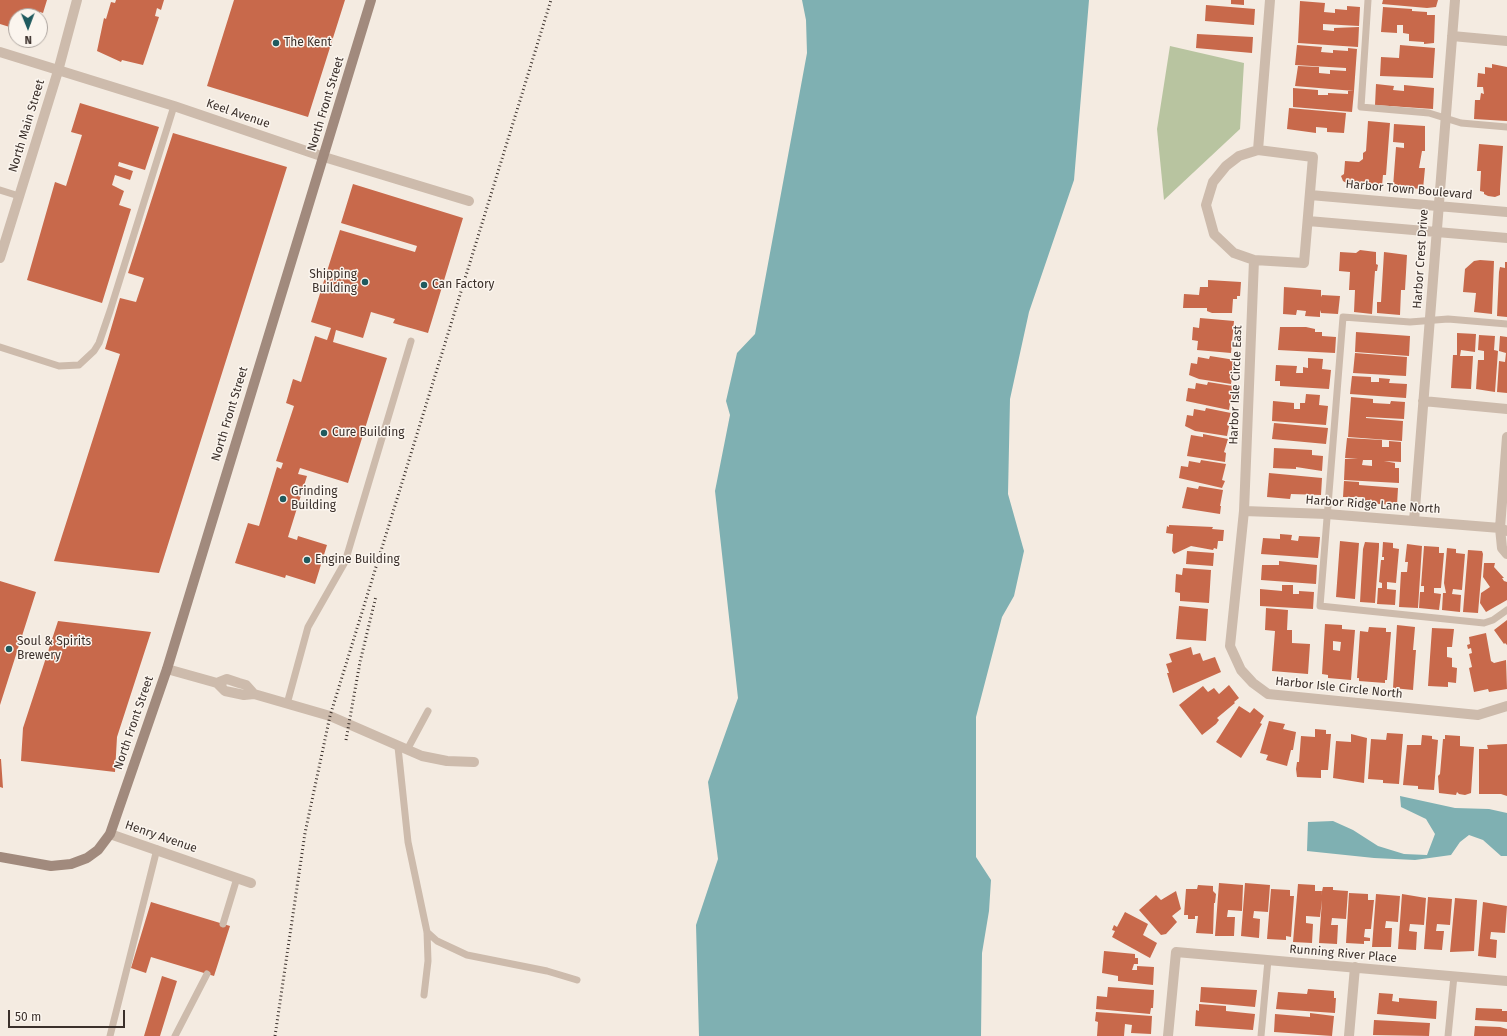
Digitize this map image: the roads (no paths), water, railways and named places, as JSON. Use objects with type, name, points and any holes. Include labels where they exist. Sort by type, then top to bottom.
[{"type":"street","name":"North Main Street","points":[[0,258],[58,71],[77,0]]},
{"type":"street","name":"North Front Street","points":[[110,834],[167,669],[371,0]]},
{"type":"street","points":[[1258,150],[1270,0]]},
{"type":"street","name":"Harbor Crest Drive","points":[[1414,521],[1445,118],[1456,0]]},
{"type":"street","points":[[1452,36],[1507,41]]},
{"type":"street","name":"Keel Avenue","points":[[0,52],[174,106],[324,157],[469,201]]},
{"type":"street","points":[[1258,150],[1313,157],[1310,195],[1304,263],[1254,260],[1234,253],[1214,234],[1206,205],[1213,182],[1226,166],[1239,156],[1258,150]]},
{"type":"street","name":"Harbor Town Boulevard","points":[[1310,195],[1507,212]]},
{"type":"street","points":[[1308,221],[1507,238]]},
{"type":"street","name":"Harbor Isle Circle East","points":[[1244,511],[1254,260]]},
{"type":"street","points":[[1423,401],[1507,409]]},
{"type":"street","points":[[1507,437],[1502,548],[1507,554]]},
{"type":"street","name":"Harbor Ridge Lane North","points":[[1244,511],[1327,514],[1504,529]]},
{"type":"street","name":"Harbor Isle Circle North","points":[[1244,511],[1230,646],[1241,670],[1253,683],[1268,694],[1478,715],[1507,706]]},
{"type":"street","points":[[167,669],[217,683],[225,691],[244,695],[254,694],[330,716],[422,756],[447,761],[474,762]]},
{"type":"street","name":"Henry Avenue","points":[[0,857],[51,866],[71,864],[88,858],[98,850],[110,834],[157,849],[251,883]]},
{"type":"street","name":"Running River Place","points":[[1168,1036],[1176,952],[1507,981]]},
{"type":"street","points":[[1349,1036],[1355,968]]},
{"type":"lane","points":[[1368,0],[1360,107],[1429,113],[1461,123],[1507,127]]},
{"type":"lane","points":[[0,347],[59,366],[79,365],[94,351],[99,343],[110,311],[174,106]]},
{"type":"lane","points":[[0,190],[19,196]]},
{"type":"lane","points":[[1507,324],[1448,319],[1410,322],[1343,317],[1320,606],[1484,623],[1493,620],[1507,610]]},
{"type":"lane","points":[[287,704],[308,627],[345,562],[411,341]]},
{"type":"lane","points":[[424,995],[428,961],[427,932],[408,842],[403,748],[428,711]]},
{"type":"lane","points":[[110,1036],[157,849]]},
{"type":"lane","points":[[223,924],[238,878]]},
{"type":"lane","points":[[427,932],[437,941],[467,955],[547,971],[577,980]]},
{"type":"lane","points":[[1261,1036],[1268,960]]},
{"type":"lane","points":[[176,1036],[207,974]]},
{"type":"lane","points":[[1448,1036],[1454,976]]},
{"type":"water","points":[[802,0],[1089,0],[1074,180],[1029,312],[1010,399],[1008,494],[1024,551],[1014,596],[1002,617],[976,717],[976,857],[991,880],[989,911],[982,953],[981,1036],[699,1036],[696,925],[718,859],[708,782],[738,698],[715,491],[730,415],[726,401],[737,353],[755,334],[807,53],[806,20]]},
{"type":"water","points":[[1400,796],[1455,808],[1489,809],[1507,813],[1507,856],[1501,856],[1483,840],[1469,835],[1460,842],[1451,855],[1415,860],[1374,858],[1307,851],[1308,822],[1333,821],[1353,830],[1378,846],[1404,854],[1427,855],[1435,834],[1426,819],[1401,807]]},
{"type":"railway","points":[[275,1036],[305,833],[330,716],[551,0]]},
{"type":"railway","points":[[346,740],[360,662],[376,596]]},
{"type":"place","name":"The Kent","points":[[276,43]]},
{"type":"place","name":"Shipping Building","points":[[365,282]]},
{"type":"place","name":"Can Factory","points":[[424,285]]},
{"type":"place","name":"Cure Building","points":[[324,433]]},
{"type":"place","name":"Grinding Building","points":[[283,499]]},
{"type":"place","name":"Engine Building","points":[[307,560]]},
{"type":"place","name":"Soul & Spirits Brewery","points":[[9,649]]}]
